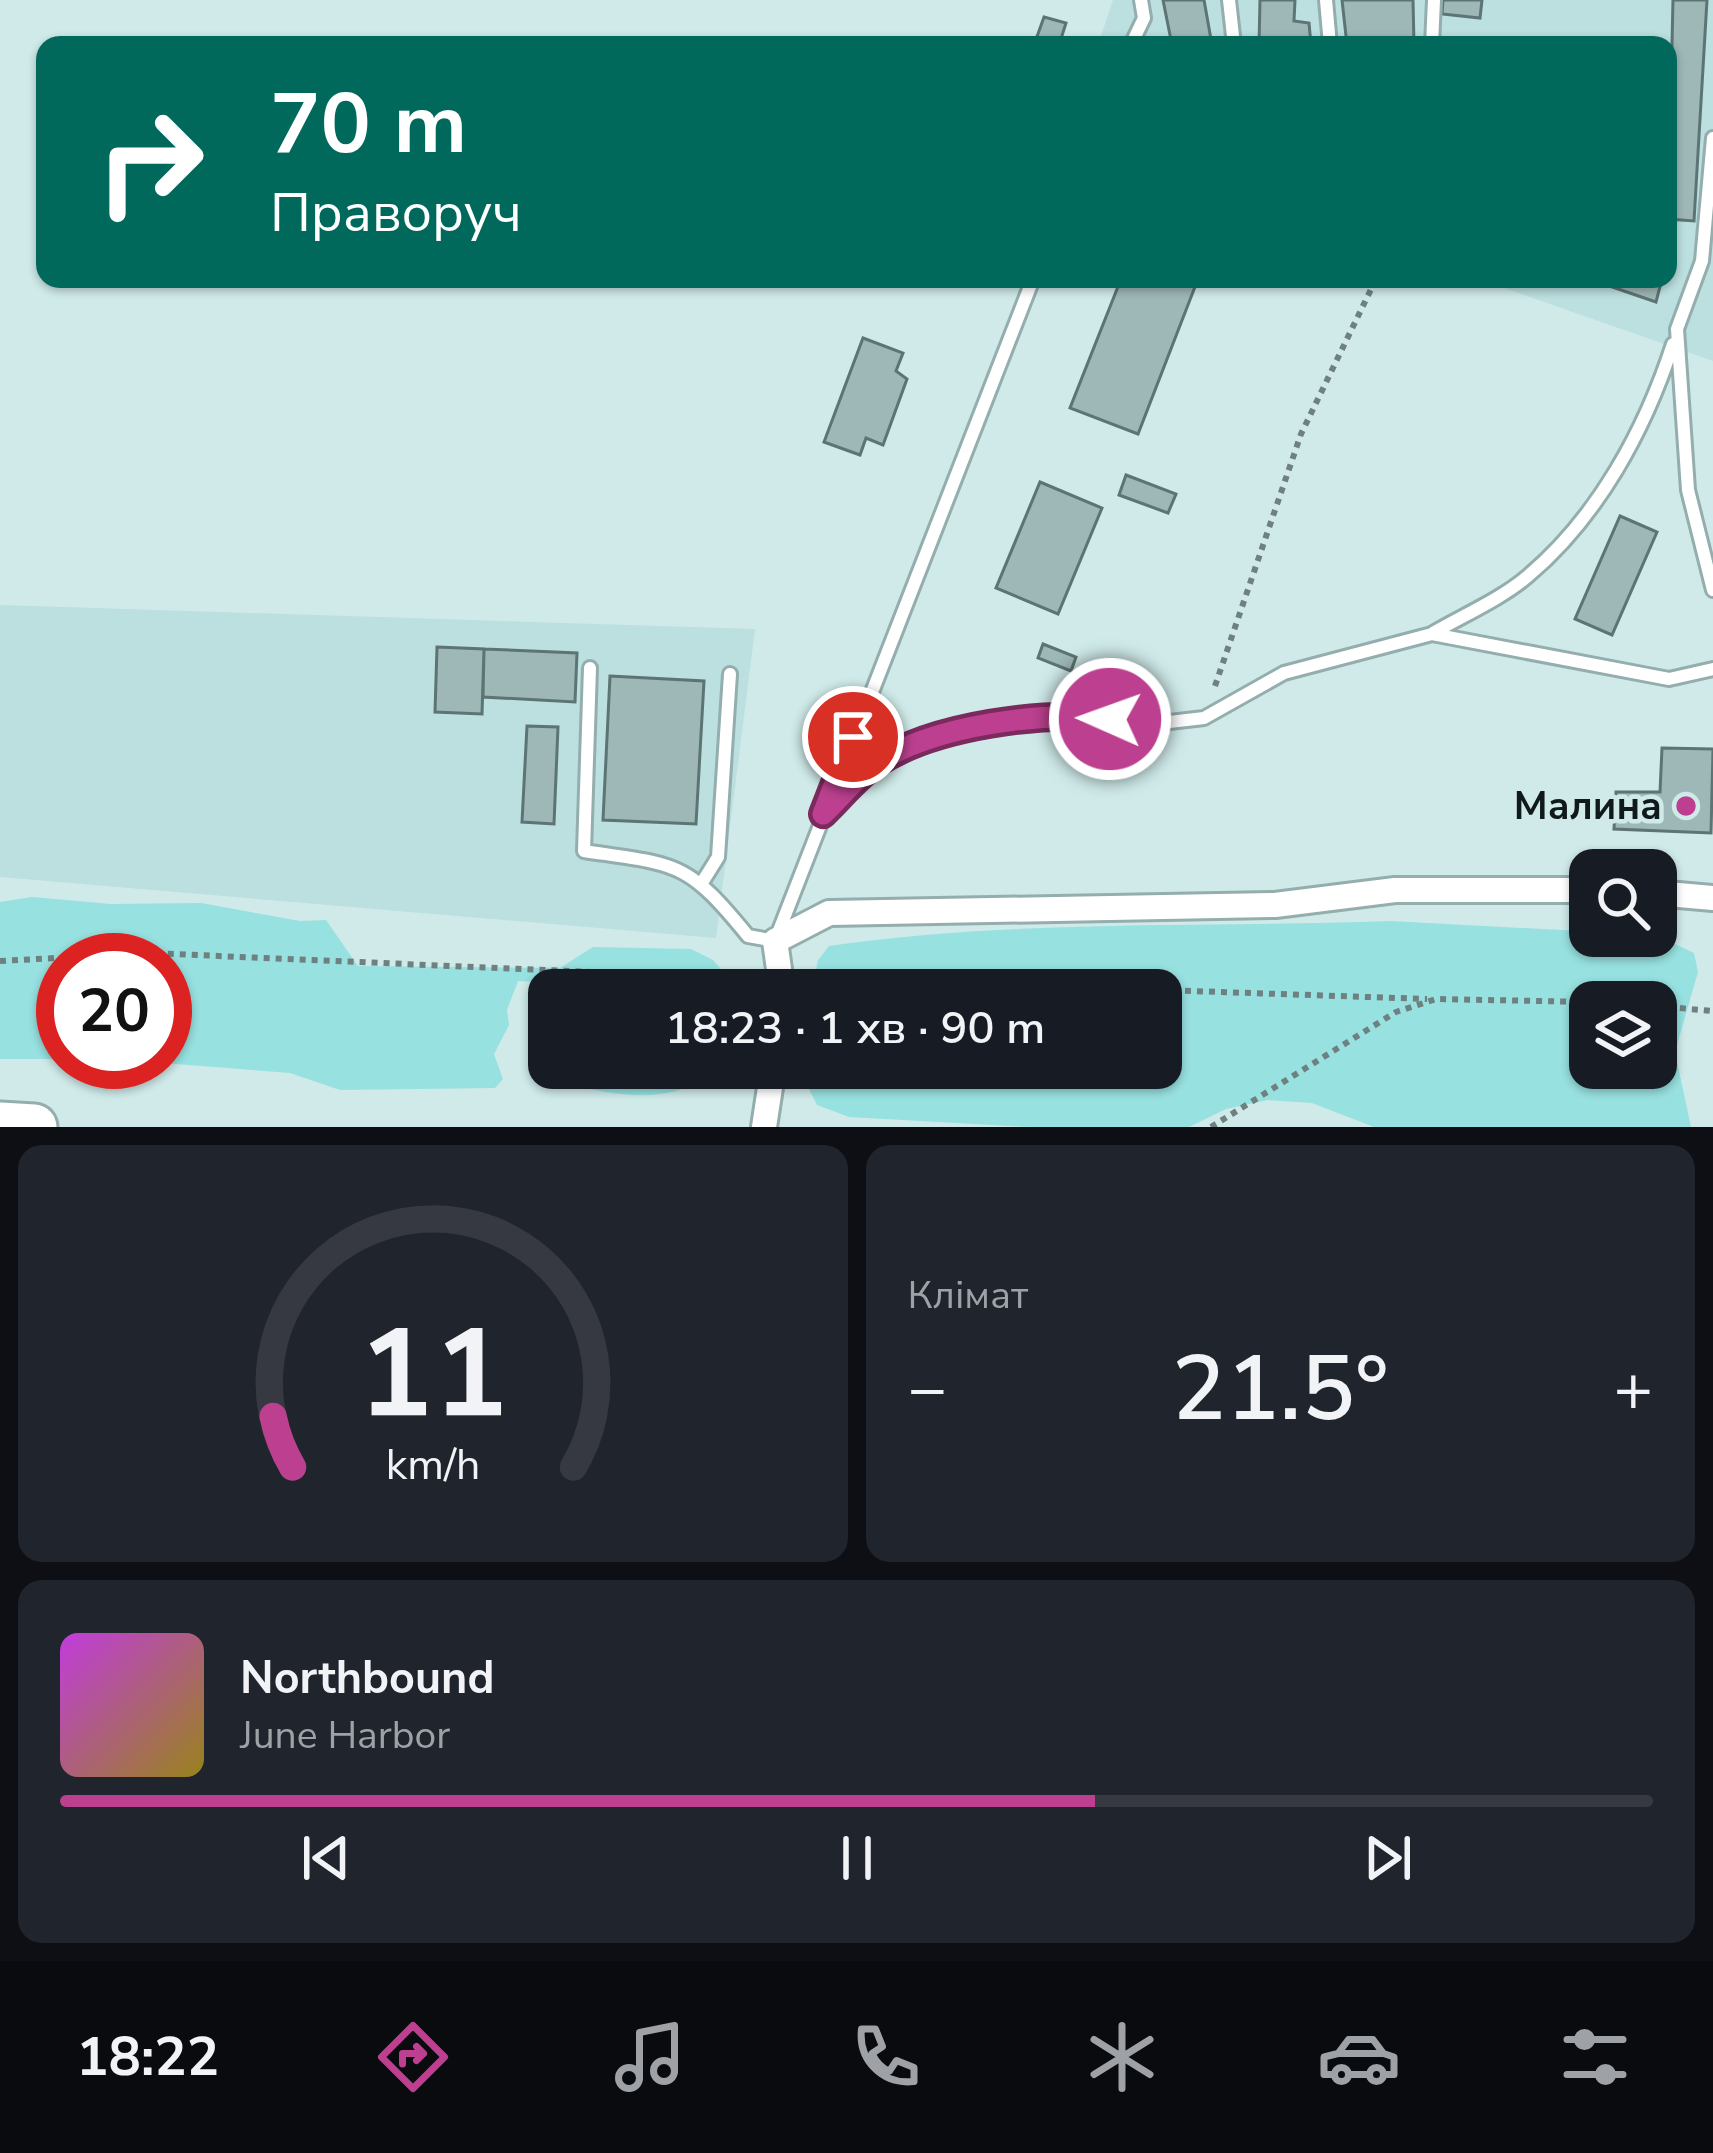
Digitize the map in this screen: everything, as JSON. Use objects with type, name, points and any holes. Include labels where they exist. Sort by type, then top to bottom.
[{"type":"highway","points":[[0,1125],[34,1127]]},
{"type":"street","points":[[780,969],[775,940],[830,913],[1275,905],[1395,890],[1569,890]]},
{"type":"street","points":[[1677,895],[1713,898]]},
{"type":"street","points":[[764,1127],[770,1089]]},
{"type":"lane","points":[[1135,36],[1144,18],[1141,0]]},
{"type":"lane","points":[[1229,0],[1233,36]]},
{"type":"lane","points":[[1327,0],[1329,36]]},
{"type":"lane","points":[[1432,36],[1434,0]]},
{"type":"lane","points":[[823,814],[876,763],[971,729],[1068,714],[1152,724],[1204,718],[1284,673],[1432,634],[1528,577],[1605,490],[1658,391],[1677,329],[1708,263],[1713,137]]},
{"type":"lane","points":[[590,668],[584,851],[664,863],[703,881],[748,936],[775,940],[1029,288]]},
{"type":"lane","points":[[1677,329],[1688,490],[1713,590]]},
{"type":"lane","points":[[1432,634],[1669,679],[1713,669]]},
{"type":"lane","points":[[703,881],[718,857],[730,674]]},
{"type":"path","points":[[1204,718],[1301,434],[1372,288]]},
{"type":"path","points":[[0,961],[149,952],[528,973]]},
{"type":"path","points":[[1182,991],[1569,1002]]},
{"type":"path","points":[[1211,1127],[1396,1012],[1436,999]]},
{"type":"path","points":[[1677,1008],[1713,1011]]},
{"type":"shaded area","points":[[1113,0],[1713,0],[1713,361],[1504,288],[1677,288],[1677,36],[1101,36]]},
{"type":"shaded area","points":[[0,605],[755,629],[716,938],[0,877]]},
{"type":"shaded area","points":[[32,897],[111,904],[201,903],[300,921],[326,920],[358,966],[560,968],[593,947],[691,949],[721,969],[528,969],[528,982],[518,981],[507,1010],[509,1025],[494,1054],[503,1079],[495,1088],[340,1090],[290,1073],[192,1065],[192,933],[36,933],[36,1059],[0,1059],[0,902]]},
{"type":"shaded area","points":[[1390,921],[1569,930],[1569,957],[1677,957],[1677,945],[1694,953],[1698,972],[1677,1045],[1677,981],[1569,981],[1569,1089],[1677,1089],[1677,1061],[1691,1127],[1374,1127],[1312,1103],[1268,1100],[1226,1109],[1189,1127],[1029,1127],[849,1117],[817,1105],[809,1089],[1182,1089],[1182,969],[816,969],[829,946],[1038,928]]},
{"type":"shaded area","points":[[594,1089],[680,1089],[647,1095]]},
{"type":"building","points":[[1163,0],[1204,0],[1210,36],[1170,36]]},
{"type":"building","points":[[1260,0],[1295,0],[1294,21],[1309,23],[1310,36],[1259,36]]},
{"type":"building","points":[[1342,0],[1413,0],[1414,36],[1346,36]]},
{"type":"building","points":[[1443,0],[1482,0],[1480,18],[1442,14]]},
{"type":"building","points":[[1673,0],[1707,0],[1694,221],[1677,220],[1677,36],[1672,36]]},
{"type":"building","points":[[1044,17],[1066,23],[1062,36],[1037,36]]},
{"type":"building","points":[[1117,288],[1195,288],[1138,434],[1070,408]]},
{"type":"building","points":[[1615,288],[1660,288],[1656,302]]},
{"type":"building","points":[[863,338],[903,353],[896,371],[907,379],[883,445],[866,438],[860,455],[824,442]]},
{"type":"building","points":[[1126,475],[1176,494],[1168,513],[1119,495]]},
{"type":"building","points":[[1040,482],[1102,508],[1058,614],[996,588]]},
{"type":"building","points":[[1620,516],[1657,532],[1612,635],[1575,619]]},
{"type":"building","points":[[1043,644],[1076,657],[1071,671],[1038,658]]},
{"type":"building","points":[[437,647],[484,649],[482,714],[435,712]]},
{"type":"building","points":[[484,649],[577,653],[575,702],[483,697]]},
{"type":"building","points":[[610,676],[704,681],[696,824],[603,820]]},
{"type":"building","points":[[527,726],[558,727],[554,824],[522,822]]},
{"type":"building","points":[[1662,748],[1713,749],[1711,833],[1614,829],[1616,792],[1660,792]]},
{"type":"place","name":"Малина","points":[[1686,806]]},
{"type":"route","points":[[853,737],[823,814],[876,763],[924,742],[971,729],[1068,714],[1110,719]]}]
